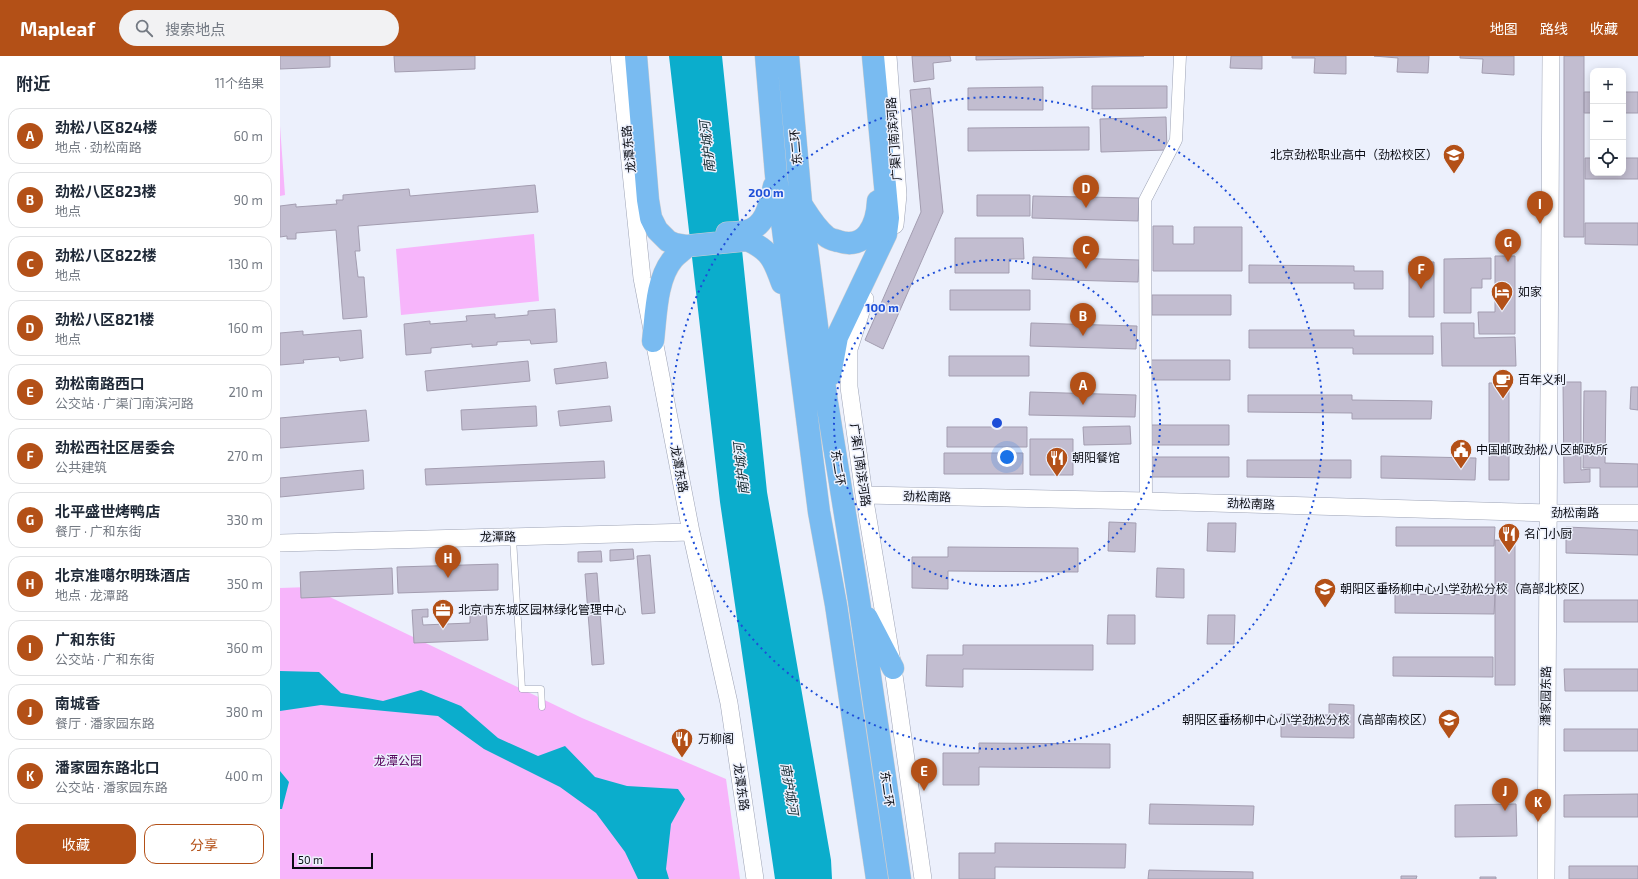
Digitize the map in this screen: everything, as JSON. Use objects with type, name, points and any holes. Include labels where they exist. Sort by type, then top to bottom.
[{"type":"highway","points":[[636,56],[651,218],[657,230],[668,241],[675,244],[747,236],[762,221],[768,212],[776,175]]},
{"type":"highway","points":[[642,56],[649,139],[658,207],[663,221],[671,230],[687,242]]},
{"type":"highway","name":"东二环","points":[[766,56],[776,175],[819,512],[836,605],[877,879]]},
{"type":"highway","name":"东二环","points":[[788,56],[801,202],[826,396],[859,601],[900,879]]},
{"type":"highway","points":[[801,202],[814,225],[828,238],[846,244],[863,240],[871,230],[877,213],[878,192],[867,56]]},
{"type":"highway","points":[[826,396],[837,337],[886,234],[888,218],[873,56]]},
{"type":"highway","points":[[747,236],[771,256],[792,303]]},
{"type":"highway","points":[[654,341],[658,296],[666,269],[673,258],[687,242]]},
{"type":"highway","points":[[859,601],[893,668]]},
{"type":"street","name":"龙潭东路","points":[[619,56],[642,278],[691,532],[729,703],[755,879]]},
{"type":"street","name":"广渠门南滨河路","points":[[888,56],[898,195],[895,226],[860,311],[849,349],[849,387],[864,495],[893,668],[923,879]]},
{"type":"street","points":[[1146,501],[1146,200],[1176,140],[1180,56]]},
{"type":"street","name":"潘家园东路","points":[[1546,879],[1551,56]]},
{"type":"street","name":"劲松南路","points":[[864,495],[1146,501],[1548,513],[1638,513]]},
{"type":"street","name":"龙潭路","points":[[280,543],[691,532]]},
{"type":"lane","points":[[513,536],[522,689],[541,689],[542,707]]},
{"type":"green space","points":[[280,126],[285,195],[280,196]]},
{"type":"green space","points":[[534,234],[539,301],[401,315],[396,249]]},
{"type":"green space","name":"龙潭公园","points":[[309,587],[582,718],[726,779],[740,879],[280,879],[280,588]]},
{"type":"water","name":"南护城河","points":[[669,56],[722,56],[767,492],[831,860],[832,879],[775,879],[720,502]]},
{"type":"water","points":[[280,671],[319,672],[341,693],[383,701],[421,690],[461,706],[498,738],[538,756],[565,746],[595,777],[627,786],[678,789],[685,799],[671,824],[666,869],[669,879],[638,879],[625,852],[596,813],[560,787],[484,749],[438,716],[321,705],[280,711]]},
{"type":"water","points":[[280,771],[289,782],[282,809],[280,809]]},
{"type":"building","points":[[280,56],[330,56],[330,67],[280,69]]},
{"type":"building","points":[[394,56],[475,56],[475,69],[395,72]]},
{"type":"building","points":[[912,56],[950,56],[951,61],[933,63],[934,79],[914,82]]},
{"type":"building","points":[[976,56],[1144,56],[976,60]]},
{"type":"building","points":[[1231,56],[1262,56],[1262,69],[1230,68]]},
{"type":"building","points":[[1292,56],[1346,56],[1346,74],[1314,73],[1315,58],[1292,58]]},
{"type":"building","points":[[1374,56],[1429,56],[1428,73],[1397,72],[1398,58]]},
{"type":"building","points":[[1460,56],[1514,56],[1514,75],[1482,73],[1483,59],[1460,58]]},
{"type":"building","points":[[1564,56],[1584,56],[1584,237],[1564,237]]},
{"type":"building","points":[[1092,86],[1167,86],[1167,108],[1092,109]]},
{"type":"building","points":[[1043,87],[1043,110],[968,110],[968,88]]},
{"type":"building","points":[[930,88],[943,212],[883,349],[865,340],[921,212],[910,90]]},
{"type":"building","points":[[1584,92],[1590,92],[1590,113],[1584,113]]},
{"type":"building","points":[[1626,92],[1638,92],[1638,113],[1626,113]]},
{"type":"building","points":[[1166,117],[1167,150],[1101,152],[1100,119]]},
{"type":"building","points":[[1089,127],[1089,150],[968,151],[968,128]]},
{"type":"building","points":[[1585,158],[1590,158],[1590,176],[1626,176],[1626,158],[1638,158],[1638,179],[1585,179]]},
{"type":"building","points":[[535,185],[538,212],[358,226],[360,251],[355,251],[358,277],[364,277],[367,317],[343,319],[336,230],[296,233],[296,239],[287,239],[287,236],[280,237],[280,206],[296,204],[296,207],[337,204],[336,200],[343,200],[343,195],[409,189],[410,196]]},
{"type":"building","points":[[977,195],[1030,195],[1030,216],[977,216]]},
{"type":"building","points":[[1033,196],[1139,198],[1138,221],[1032,218]]},
{"type":"building","points":[[1585,223],[1638,223],[1638,245],[1585,244]]},
{"type":"building","points":[[1153,226],[1173,226],[1173,244],[1194,244],[1194,227],[1242,227],[1242,271],[1153,271]]},
{"type":"building","points":[[955,238],[1023,238],[1024,259],[1009,259],[1009,273],[955,273]]},
{"type":"building","points":[[1495,256],[1515,256],[1515,334],[1479,334],[1478,312],[1495,312]]},
{"type":"building","points":[[1033,257],[1139,260],[1138,282],[1032,279]]},
{"type":"building","points":[[1491,258],[1491,279],[1482,279],[1482,288],[1471,288],[1471,313],[1444,313],[1444,259]]},
{"type":"building","points":[[1409,262],[1434,262],[1434,317],[1409,317]]},
{"type":"building","points":[[1249,265],[1354,266],[1354,271],[1383,271],[1383,289],[1354,289],[1354,283],[1249,283]]},
{"type":"building","points":[[950,290],[1030,290],[1030,310],[950,310]]},
{"type":"building","points":[[1152,295],[1231,295],[1231,315],[1152,315]]},
{"type":"building","points":[[555,309],[557,342],[531,344],[530,340],[497,342],[497,345],[472,347],[472,344],[431,348],[431,353],[406,355],[404,324],[430,321],[430,324],[467,321],[466,316],[495,314],[495,318],[528,315],[528,311]]},
{"type":"building","points":[[1031,323],[1137,326],[1136,349],[1030,346]]},
{"type":"building","points":[[1441,323],[1474,323],[1474,338],[1515,337],[1516,366],[1442,366]]},
{"type":"building","points":[[361,330],[363,358],[340,361],[339,357],[303,360],[304,363],[280,365],[280,333],[303,331],[303,335]]},
{"type":"building","points":[[1249,330],[1354,330],[1354,336],[1433,336],[1433,354],[1353,354],[1353,348],[1249,348]]},
{"type":"building","points":[[949,356],[1029,356],[1029,376],[949,376]]},
{"type":"building","points":[[1150,360],[1230,360],[1230,380],[1150,380]]},
{"type":"building","points":[[528,361],[530,381],[427,391],[425,371]]},
{"type":"building","points":[[606,362],[608,378],[556,384],[554,369]]},
{"type":"building","points":[[1563,382],[1581,382],[1581,470],[1590,469],[1590,482],[1564,483]]},
{"type":"building","points":[[1489,383],[1509,383],[1509,480],[1489,480]]},
{"type":"building","points":[[1631,387],[1638,387],[1638,410],[1630,409]]},
{"type":"building","points":[[1584,391],[1606,391],[1605,463],[1638,464],[1638,487],[1600,487],[1600,468],[1583,468]]},
{"type":"building","points":[[1030,392],[1136,395],[1135,417],[1029,415]]},
{"type":"building","points":[[1248,395],[1352,395],[1352,400],[1432,401],[1431,419],[1352,419],[1352,413],[1248,412]]},
{"type":"building","points":[[536,406],[537,426],[462,430],[461,410]]},
{"type":"building","points":[[610,406],[612,421],[560,426],[558,411]]},
{"type":"building","points":[[366,410],[369,441],[280,448],[280,418]]},
{"type":"building","points":[[1150,425],[1229,425],[1229,445],[1150,445]]},
{"type":"building","points":[[1130,426],[1131,444],[1084,445],[1083,427]]},
{"type":"building","points":[[947,427],[1027,427],[1027,447],[947,447]]},
{"type":"building","points":[[1030,439],[1073,439],[1073,475],[1030,475]]},
{"type":"building","points":[[944,453],[1023,453],[1023,474],[944,474]]},
{"type":"building","points":[[1381,456],[1476,458],[1475,480],[1381,478]]},
{"type":"building","points":[[1150,457],[1229,457],[1229,477],[1150,477]]},
{"type":"building","points":[[1247,460],[1351,460],[1351,478],[1247,477]]},
{"type":"building","points":[[604,461],[605,478],[426,485],[425,469]]},
{"type":"building","points":[[363,470],[364,489],[280,497],[280,478]]},
{"type":"building","points":[[1109,522],[1136,523],[1135,552],[1108,551]]},
{"type":"building","points":[[1208,523],[1236,523],[1235,552],[1207,551]]},
{"type":"building","points":[[1396,527],[1495,527],[1494,546],[1396,546]]},
{"type":"building","points":[[1566,527],[1638,530],[1638,555],[1566,553]]},
{"type":"building","points":[[1495,540],[1515,541],[1515,685],[1495,685]]},
{"type":"building","points":[[948,547],[1078,548],[1078,572],[948,571],[948,589],[912,588],[912,557],[948,557]]},
{"type":"building","points":[[633,549],[634,559],[610,561],[610,550]]},
{"type":"building","points":[[601,551],[602,562],[578,562],[578,552]]},
{"type":"building","points":[[650,555],[655,613],[642,614],[637,556]]},
{"type":"building","points":[[498,564],[498,590],[398,593],[397,567]]},
{"type":"building","points":[[392,568],[393,594],[301,598],[300,572]]},
{"type":"building","points":[[1157,568],[1184,569],[1184,598],[1156,597]]},
{"type":"building","points":[[597,573],[604,664],[592,665],[585,574]]},
{"type":"building","points":[[1395,594],[1495,595],[1494,614],[1395,613]]},
{"type":"building","points":[[1564,600],[1638,600],[1638,622],[1564,622]]},
{"type":"building","points":[[486,607],[488,640],[414,643],[412,610],[428,609],[428,617],[422,617],[423,625],[470,623],[470,608]]},
{"type":"building","points":[[1108,615],[1135,615],[1135,644],[1107,644]]},
{"type":"building","points":[[1208,615],[1235,615],[1234,644],[1207,644]]},
{"type":"building","points":[[963,645],[1093,645],[1093,670],[963,669],[963,687],[926,686],[927,655],[963,655]]},
{"type":"building","points":[[1393,657],[1493,657],[1493,677],[1393,676]]},
{"type":"building","points":[[1564,669],[1638,669],[1638,691],[1565,691]]},
{"type":"building","points":[[1329,704],[1354,705],[1354,738],[1281,737],[1281,714],[1329,715]]},
{"type":"building","points":[[1564,729],[1638,729],[1638,751],[1564,751]]},
{"type":"building","points":[[979,743],[1110,744],[1110,768],[979,767],[979,785],[943,785],[943,753],[979,753]]},
{"type":"building","points":[[1638,794],[1638,817],[1564,817],[1564,795]]},
{"type":"building","points":[[1150,804],[1254,806],[1253,825],[1149,824]]},
{"type":"building","points":[[1516,804],[1517,836],[1455,837],[1455,805]]},
{"type":"building","points":[[995,843],[1126,844],[1125,868],[995,867],[995,879],[959,879],[959,853],[995,853]]},
{"type":"building","points":[[1569,866],[1638,866],[1638,879],[1569,879]]},
{"type":"building","points":[[1149,870],[1253,872],[1253,879],[1148,879]]},
{"type":"building","points":[[1401,876],[1417,876],[1416,879],[1401,879]]},
{"type":"building","points":[[1480,877],[1496,877],[1496,879],[1480,879]]},
{"type":"place","name":"北京劲松职业高中（劲松校区）","points":[[1454,174]]},
{"type":"place","name":"劲松八区821楼","points":[[1086,208]]},
{"type":"place","name":"广和东街","points":[[1540,224]]},
{"type":"place","name":"北平盛世烤鸭店","points":[[1508,262]]},
{"type":"place","name":"劲松八区822楼","points":[[1086,269]]},
{"type":"place","name":"劲松西社区居委会","points":[[1421,289]]},
{"type":"place","name":"如家","points":[[1502,312]]},
{"type":"place","name":"劲松八区823楼","points":[[1083,336]]},
{"type":"place","name":"百年义利","points":[[1503,400]]},
{"type":"place","name":"劲松八区824楼","points":[[1083,405]]},
{"type":"place","name":"中国邮政劲松八区邮政所","points":[[1461,470]]},
{"type":"place","name":"朝阳餐馆","points":[[1057,478]]},
{"type":"place","name":"名门小厨","points":[[1509,554]]},
{"type":"place","name":"北京准噶尔明珠酒店","points":[[448,578]]},
{"type":"place","name":"朝阳区垂杨柳中心小学劲松分校（高部北校区）","points":[[1325,608]]},
{"type":"place","name":"北京市东城区园林绿化管理中心","points":[[443,630]]},
{"type":"place","name":"朝阳区垂杨柳中心小学劲松分校（高部南校区）","points":[[1449,740]]},
{"type":"place","name":"万柳阁","points":[[682,758]]},
{"type":"place","name":"劲松南路西口","points":[[924,791]]},
{"type":"place","name":"南城香","points":[[1505,811]]},
{"type":"place","name":"潘家园东路北口","points":[[1538,822]]}]
